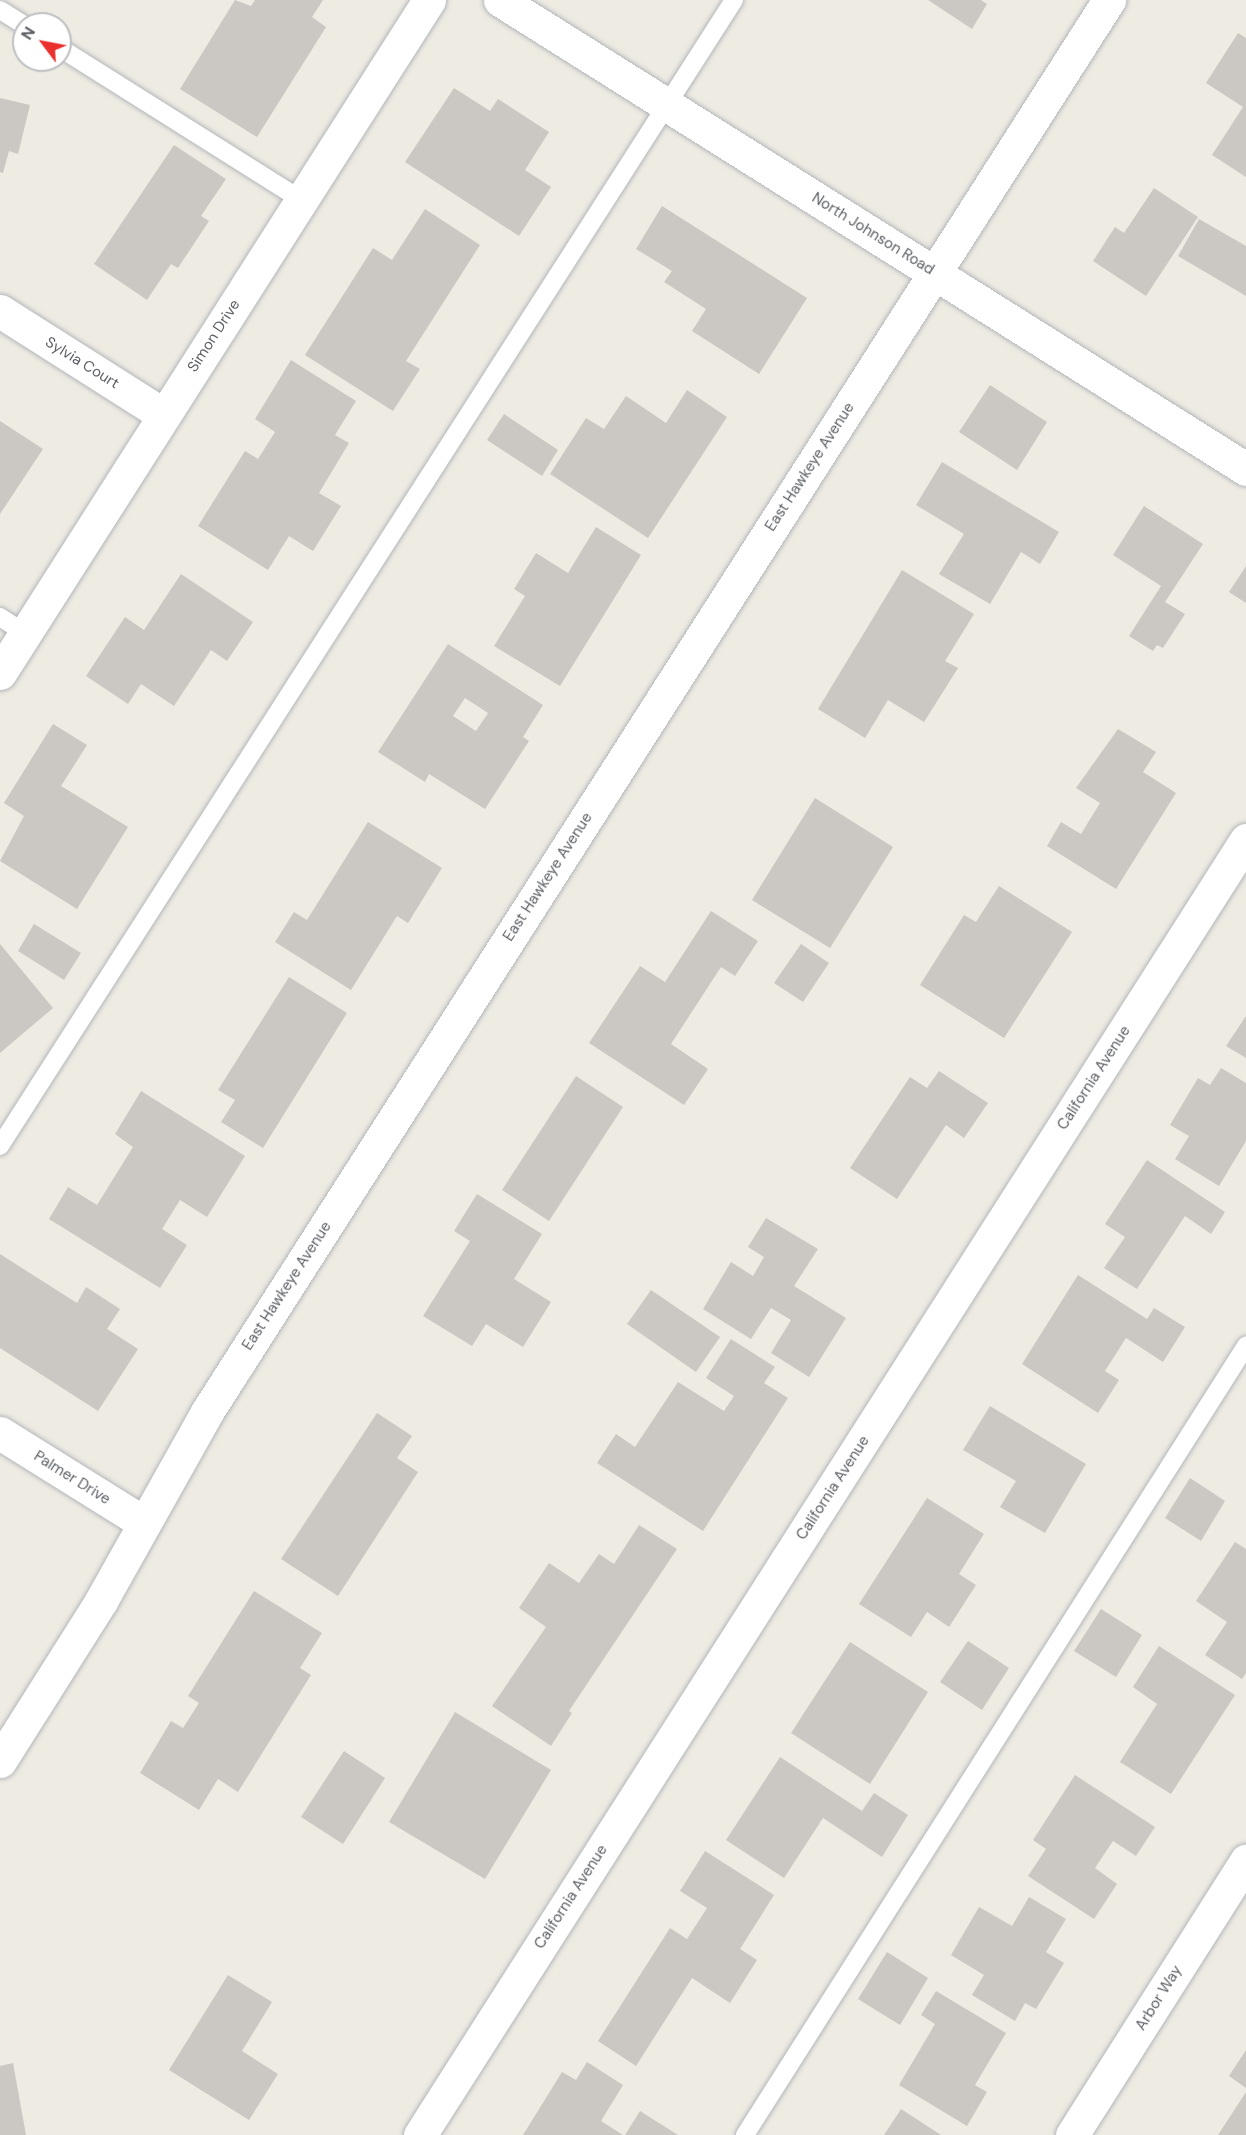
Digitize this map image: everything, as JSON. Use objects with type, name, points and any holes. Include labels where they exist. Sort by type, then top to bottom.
[{"type":"street","name":"Simon Drive","points":[[0,673],[13,625],[164,415],[429,0]]},
{"type":"street","name":"North Johnson Road","points":[[500,0],[1246,469]]},
{"type":"street","name":"East Hawkeye Avenue","points":[[0,1761],[101,1601],[207,1412],[1109,0]]},
{"type":"street","name":"Sylvia Court","points":[[0,311],[164,415]]},
{"type":"street","name":"California Avenue","points":[[420,2135],[1246,840]]},
{"type":"street","name":"Palmer Drive","points":[[0,1433],[144,1523]]},
{"type":"street","name":"Arbor Way","points":[[1072,2135],[1245,1867]]},
{"type":"lane","points":[[1,1144],[734,0]]},
{"type":"lane","points":[[72,56],[301,200]]},
{"type":"lane","points":[[745,2135],[1246,1346]]},
{"type":"building","points":[[235,0],[251,6],[255,0],[323,0],[312,17],[326,27],[257,137],[180,89]]},
{"type":"building","points":[[928,0],[981,0],[987,4],[972,29]]},
{"type":"building","points":[[1238,33],[1246,38],[1246,177],[1212,155],[1243,107],[1206,83]]},
{"type":"building","points":[[454,88],[490,111],[498,99],[549,132],[525,170],[551,187],[519,236],[405,162]]},
{"type":"building","points":[[0,98],[30,105],[18,154],[9,151],[3,173],[0,172]]},
{"type":"building","points":[[174,145],[226,179],[201,216],[209,221],[178,268],[171,264],[147,300],[94,264]]},
{"type":"building","points":[[1154,188],[1198,217],[1146,296],[1093,261],[1115,227],[1124,233]]},
{"type":"building","points":[[662,206],[807,298],[759,374],[692,331],[706,309],[664,282],[672,271],[636,249]]},
{"type":"building","points":[[425,209],[480,245],[406,361],[420,369],[393,411],[305,355],[373,248],[392,260]]},
{"type":"building","points":[[1199,219],[1246,246],[1246,296],[1178,256]]},
{"type":"building","points":[[291,360],[356,401],[335,435],[349,443],[319,493],[341,506],[313,551],[289,536],[268,570],[198,526],[245,451],[258,459],[275,432],[255,419]]},
{"type":"building","points":[[990,385],[1047,422],[1017,470],[959,432]]},
{"type":"building","points":[[687,390],[727,417],[648,538],[550,474],[586,418],[604,429],[626,396],[666,423]]},
{"type":"building","points":[[504,414],[558,450],[542,476],[487,440]]},
{"type":"building","points":[[0,421],[43,449],[0,514]]},
{"type":"building","points":[[942,462],[1059,532],[1040,564],[1021,552],[990,604],[939,574],[964,534],[916,505]]},
{"type":"building","points":[[1144,506],[1203,544],[1165,602],[1185,614],[1163,648],[1157,645],[1153,651],[1129,636],[1161,586],[1113,555]]},
{"type":"building","points":[[596,527],[641,555],[560,686],[494,646],[525,596],[514,589],[536,553],[568,573]]},
{"type":"building","points":[[1246,566],[1246,603],[1229,592]]},
{"type":"building","points":[[902,570],[974,614],[945,661],[958,668],[924,722],[888,700],[865,738],[818,709]]},
{"type":"building","points":[[181,574],[253,622],[227,661],[211,650],[174,706],[141,684],[128,704],[86,676],[125,617],[144,630]]},
{"type":"building","points":[[448,644],[543,705],[523,737],[529,741],[485,809],[429,774],[425,782],[378,752]],"holes":[[[465,698],[488,713],[476,731],[453,716]]]},
{"type":"building","points":[[53,724],[87,745],[61,786],[128,827],[77,909],[0,861],[24,816],[4,803]]},
{"type":"building","points":[[1118,729],[1156,752],[1143,772],[1176,793],[1116,889],[1047,846],[1061,822],[1081,834],[1100,803],[1076,788]]},
{"type":"building","points":[[815,798],[893,847],[830,948],[752,900]]},
{"type":"building","points":[[368,822],[442,868],[408,923],[397,916],[351,990],[275,942],[294,912],[307,920]]},
{"type":"building","points":[[999,886],[1072,932],[1004,1038],[920,985],[964,915],[976,922]]},
{"type":"building","points":[[711,911],[758,941],[735,976],[721,967],[671,1044],[708,1069],[684,1105],[589,1043],[640,966],[665,982]]},
{"type":"building","points":[[34,924],[81,953],[64,980],[18,951]]},
{"type":"building","points":[[0,944],[53,1008],[0,1053]]},
{"type":"building","points":[[801,944],[829,963],[803,1002],[774,983]]},
{"type":"building","points":[[289,977],[347,1013],[263,1148],[221,1122],[235,1100],[218,1090]]},
{"type":"building","points":[[1246,1016],[1246,1058],[1226,1046]]},
{"type":"building","points":[[1221,1068],[1246,1083],[1246,1141],[1219,1186],[1175,1159],[1189,1136],[1170,1125],[1198,1078],[1210,1085]]},
{"type":"building","points":[[939,1071],[988,1103],[964,1138],[946,1125],[897,1199],[850,1168],[910,1077],[927,1088]]},
{"type":"building","points":[[576,1076],[623,1107],[549,1221],[502,1190]]},
{"type":"building","points":[[141,1091],[245,1156],[207,1217],[180,1200],[162,1229],[187,1245],[160,1288],[49,1219],[68,1187],[97,1205],[133,1147],[115,1134]]},
{"type":"building","points":[[1147,1160],[1225,1212],[1211,1234],[1185,1216],[1137,1289],[1104,1268],[1125,1237],[1105,1224]]},
{"type":"building","points":[[477,1194],[542,1234],[514,1279],[551,1302],[523,1347],[486,1324],[472,1346],[423,1316],[470,1241],[454,1231]]},
{"type":"building","points":[[766,1218],[818,1249],[794,1286],[846,1318],[809,1377],[771,1353],[791,1320],[771,1308],[751,1339],[703,1309],[731,1262],[753,1276],[764,1257],[748,1247]]},
{"type":"building","points":[[0,1254],[77,1303],[86,1287],[120,1309],[107,1329],[138,1349],[98,1411],[0,1348]]},
{"type":"building","points":[[1078,1275],[1147,1319],[1154,1308],[1185,1327],[1163,1362],[1126,1338],[1105,1371],[1119,1380],[1098,1413],[1022,1364]]},
{"type":"building","points":[[651,1290],[720,1337],[696,1372],[627,1324]]},
{"type":"building","points":[[731,1339],[775,1367],[764,1383],[788,1398],[703,1531],[597,1463],[616,1434],[635,1447],[678,1382],[724,1411],[734,1396],[706,1378]]},
{"type":"building","points":[[990,1406],[1086,1464],[1045,1533],[1000,1507],[1016,1481],[963,1450]]},
{"type":"building","points":[[377,1413],[412,1436],[397,1458],[418,1472],[338,1596],[281,1559]]},
{"type":"building","points":[[1190,1478],[1225,1501],[1201,1541],[1165,1518]]},
{"type":"building","points":[[927,1498],[984,1534],[959,1574],[976,1585],[949,1627],[927,1612],[911,1637],[859,1604]]},
{"type":"building","points":[[639,1525],[677,1549],[569,1711],[572,1713],[551,1746],[492,1706],[546,1627],[519,1608],[549,1563],[579,1583],[599,1554],[614,1564]]},
{"type":"building","points":[[1235,1542],[1246,1549],[1246,1673],[1242,1679],[1205,1655],[1227,1622],[1196,1601]]},
{"type":"building","points":[[254,1591],[322,1633],[300,1668],[311,1675],[238,1792],[218,1779],[199,1810],[140,1773],[171,1721],[183,1728],[199,1703],[188,1696]]},
{"type":"building","points":[[1101,1609],[1142,1635],[1116,1677],[1074,1651]]},
{"type":"building","points":[[968,1641],[1009,1668],[982,1710],[940,1682]]},
{"type":"building","points":[[850,1642],[928,1692],[870,1784],[791,1733]]},
{"type":"building","points":[[1159,1646],[1235,1695],[1171,1794],[1120,1762],[1157,1704],[1133,1687]]},
{"type":"building","points":[[455,1712],[551,1770],[485,1879],[389,1822]]},
{"type":"building","points":[[344,1751],[385,1778],[343,1844],[301,1817]]},
{"type":"building","points":[[780,1757],[862,1811],[874,1793],[908,1815],[882,1857],[823,1818],[784,1878],[726,1840]]},
{"type":"building","points":[[1075,1775],[1155,1827],[1136,1856],[1113,1841],[1095,1868],[1117,1884],[1094,1919],[1028,1876],[1046,1849],[1033,1840]]},
{"type":"building","points":[[705,1851],[774,1895],[740,1949],[757,1960],[730,2003],[692,1978],[636,2066],[598,2041],[670,1928],[687,1939],[707,1908],[680,1891]]},
{"type":"building","points":[[1029,1897],[1066,1919],[1046,1952],[1064,1963],[1036,2009],[1025,2003],[1015,2021],[972,1995],[984,1975],[951,1955],[979,1907],[1012,1926]]},
{"type":"building","points":[[887,1952],[928,1978],[900,2025],[858,1999]]},
{"type":"building","points":[[228,1975],[272,2002],[242,2051],[278,2074],[249,2120],[169,2070]]},
{"type":"building","points":[[936,1991],[1006,2033],[975,2085],[987,2092],[967,2126],[899,2085],[935,2024],[921,2015]]},
{"type":"building","points":[[1246,2050],[1246,2088],[1229,2076]]},
{"type":"building","points":[[587,2062],[623,2085],[601,2121],[623,2135],[523,2135],[562,2072],[576,2080]]},
{"type":"building","points":[[13,2063],[26,2135],[0,2135],[0,2066]]},
{"type":"building","points":[[1246,2092],[1246,2135],[1218,2135]]},
{"type":"building","points":[[901,2109],[941,2135],[884,2135]]},
{"type":"building","points":[[640,2111],[678,2135],[625,2135]]}]
